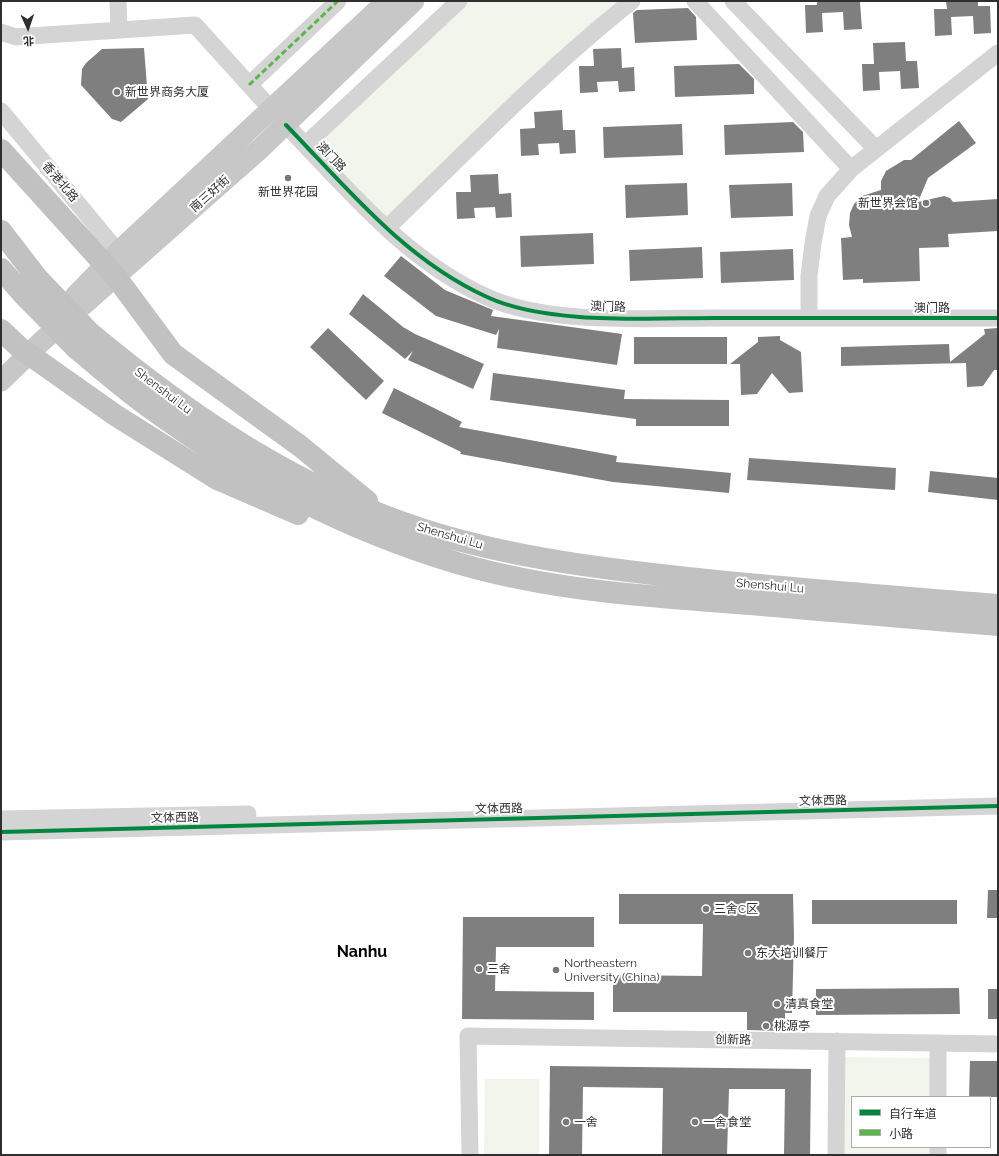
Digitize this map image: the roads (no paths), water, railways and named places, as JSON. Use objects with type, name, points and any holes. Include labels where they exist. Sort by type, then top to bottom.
[{"type":"highway","points":[[1,150],[113,265],[173,354],[300,446],[384,514]]},
{"type":"highway","name":"Shenshui Lu","points":[[1,230],[31,286],[148,407],[236,465],[322,510],[420,551],[496,572],[583,588],[681,599],[998,625]]},
{"type":"highway","name":"Shenshui Lu","points":[[1,269],[31,286]]},
{"type":"highway","points":[[1,330],[24,351],[115,415],[217,479],[336,530],[420,551]]},
{"type":"highway","name":"Shenshui Lu","points":[[83,341],[266,460],[339,497],[422,529],[525,555],[615,569],[762,585],[998,605]]},
{"type":"main road","points":[[1,381],[24,351],[271,109],[387,1]]},
{"type":"main road","name":"南三好街","points":[[113,265],[286,125],[414,1]]},
{"type":"main road","points":[[1,366],[24,351]]},
{"type":"street","points":[[118,1],[119,30]]},
{"type":"street","points":[[249,85],[338,1]]},
{"type":"street","points":[[305,145],[459,1]]},
{"type":"street","points":[[386,228],[606,21],[632,1]]},
{"type":"street","points":[[695,1],[850,169]]},
{"type":"street","points":[[733,1],[876,149]]},
{"type":"street","points":[[1,32],[16,37],[196,25],[271,109]]},
{"type":"street","points":[[809,318],[809,276],[818,216],[827,196],[850,169],[998,53]]},
{"type":"street","name":"香港北路","points":[[1,111],[113,265]]},
{"type":"street","name":"澳门路","points":[[286,125],[407,248],[440,272],[488,298],[527,310],[566,315],[635,318],[998,318]]},
{"type":"street","name":"文体西路","points":[[1,820],[998,797]]},
{"type":"street","name":"文体西路","points":[[1,832],[998,806]]},
{"type":"street","name":"创新路","points":[[470,1155],[468,1036],[998,1044]]},
{"type":"street","points":[[836,1155],[837,1041]]},
{"type":"street","points":[[938,1043],[938,1096]]},
{"type":"place","name":"新世界商务大厦","points":[[117,92]]},
{"type":"place","name":"新世界花园","points":[[288,178]]},
{"type":"place","name":"新世界会馆","points":[[926,203]]},
{"type":"place","name":"三舍C区","points":[[706,909]]},
{"type":"place","name":"东大培训餐厅","points":[[748,953]]},
{"type":"place","name":"三舍","points":[[479,969]]},
{"type":"place","name":"Northeastern University (China)","points":[[556,970]]},
{"type":"place","name":"清真食堂","points":[[777,1004]]},
{"type":"place","name":"桃源亭","points":[[766,1026]]},
{"type":"place","name":"一舍","points":[[566,1122]]},
{"type":"place","name":"一舍食堂","points":[[695,1122]]},
{"type":"district","name":"Nanhu","points":[[362,952]]}]
